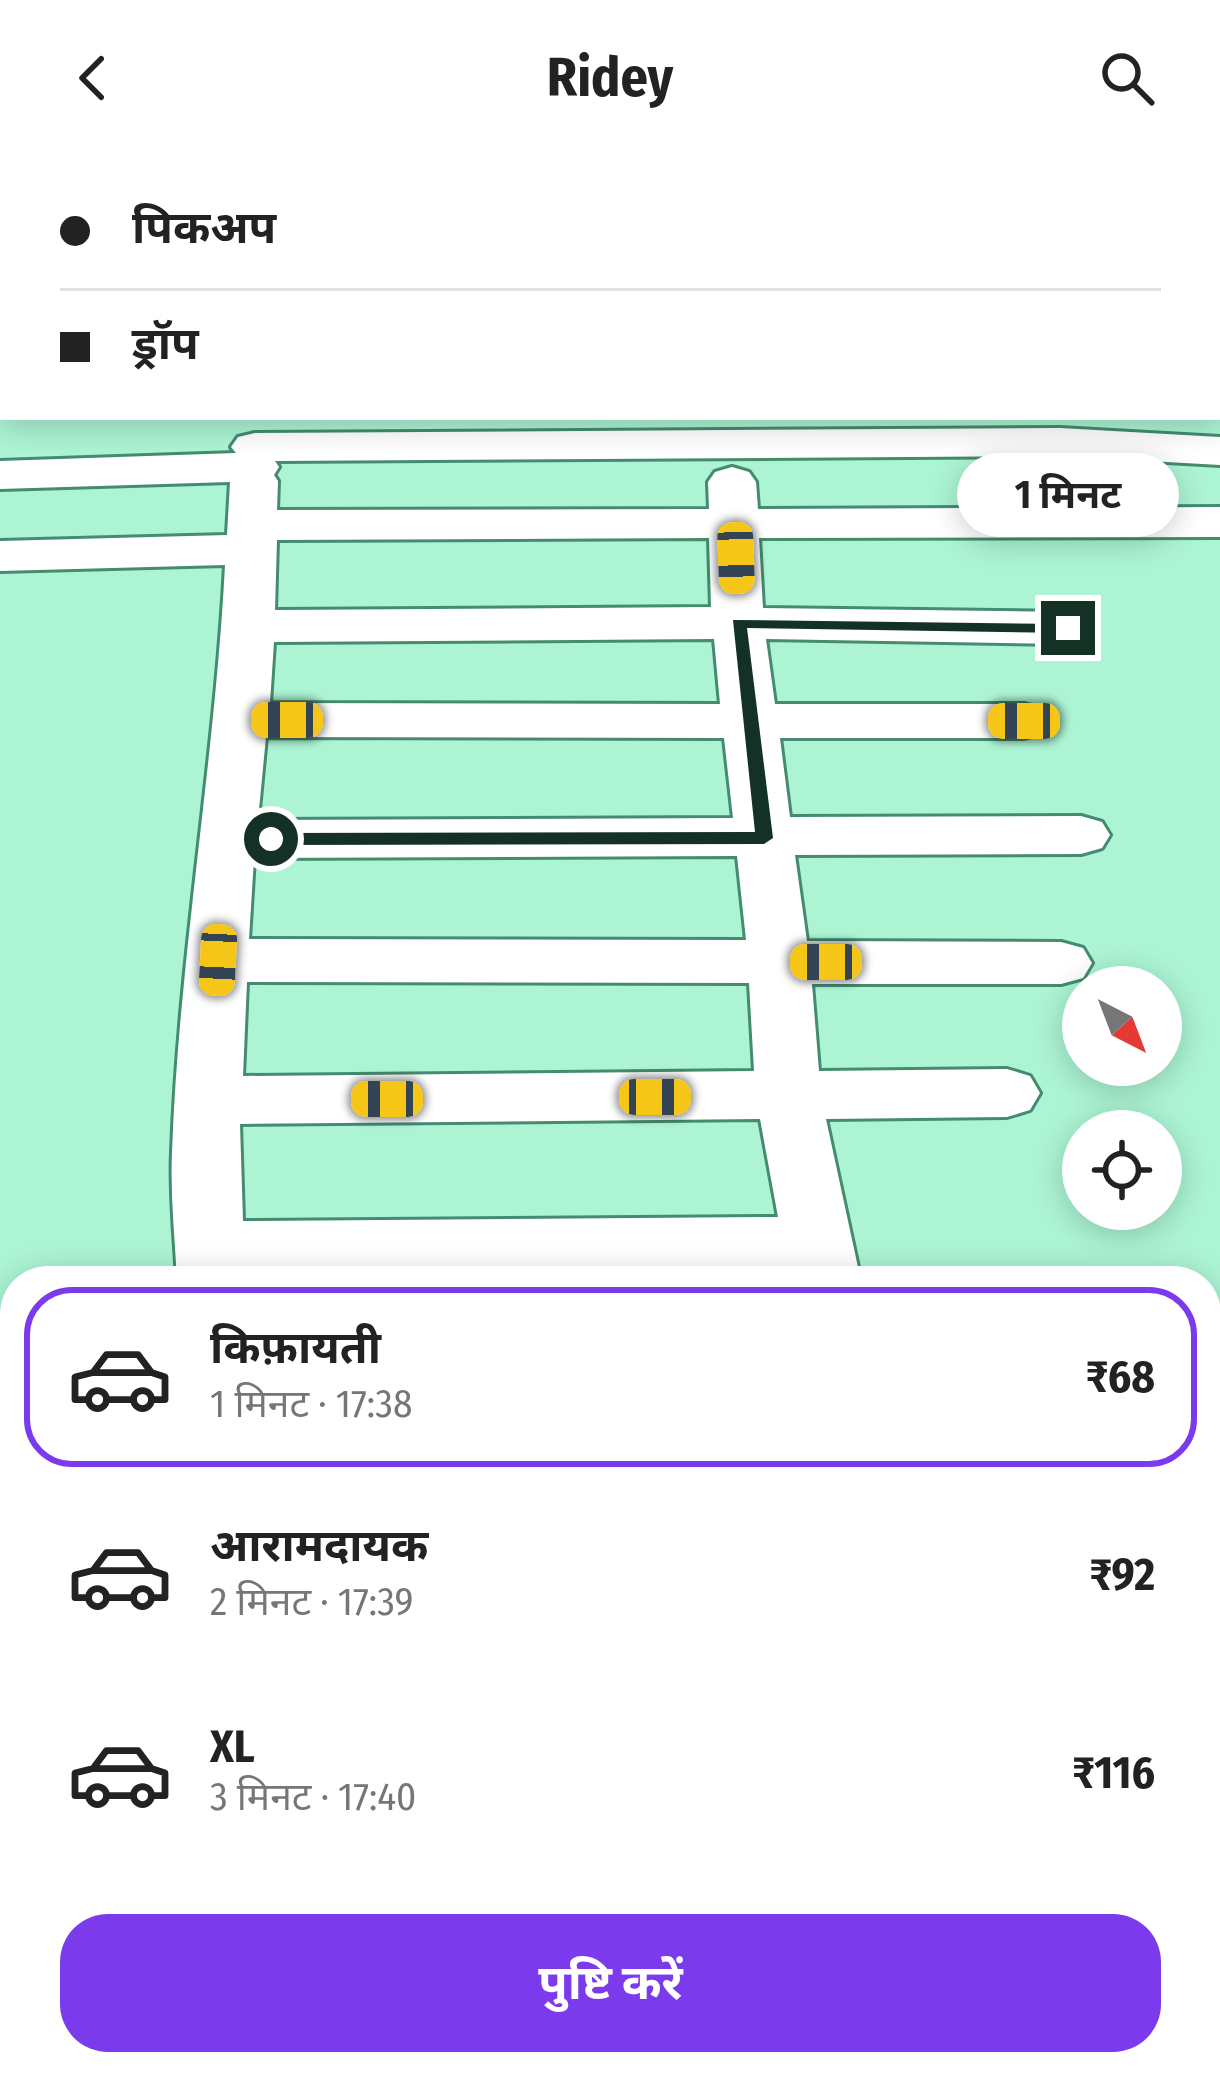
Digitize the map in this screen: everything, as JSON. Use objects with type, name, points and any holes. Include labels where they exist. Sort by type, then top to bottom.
[{"type":"street","points":[[256,444],[249,626],[226,839],[205,1155],[212,1265],[824,1262],[788,1097],[779,962],[738,623],[727,432]]},
{"type":"street","points":[[0,475],[256,444],[727,432],[1220,452]]},
{"type":"street","points":[[0,556],[252,537],[735,525],[1220,522]]},
{"type":"street","points":[[249,626],[738,623],[1068,628]]},
{"type":"street","points":[[241,720],[1024,721]]},
{"type":"street","points":[[226,839],[1081,835]]},
{"type":"street","points":[[218,960],[1061,963]]},
{"type":"street","points":[[209,1100],[1007,1093]]},
{"type":"route","points":[[271,839],[764,838],[738,623],[1068,628]]}]
